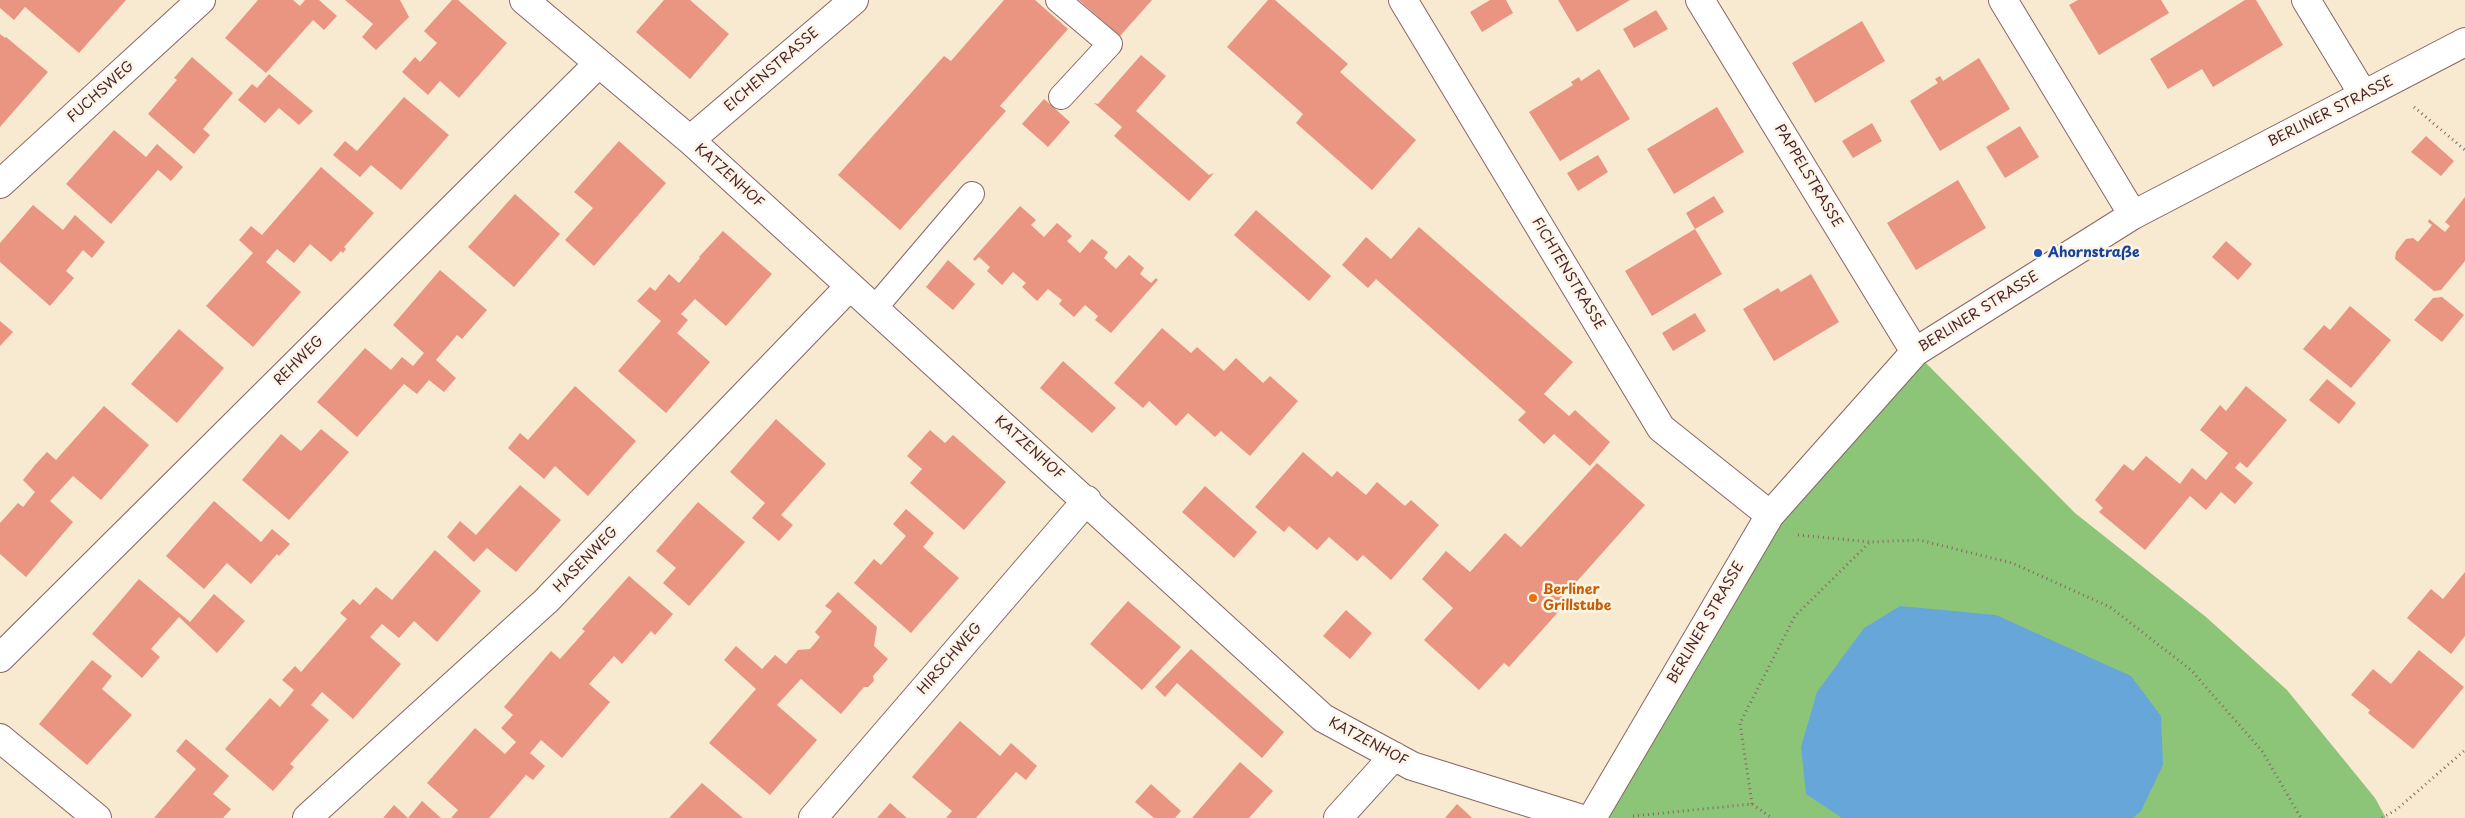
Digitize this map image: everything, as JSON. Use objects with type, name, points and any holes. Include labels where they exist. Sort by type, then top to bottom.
[{"type":"street","name":"FUCHSWEG","points":[[0,184],[201,0]]},
{"type":"street","name":"KATZENHOF","points":[[524,0],[597,65],[690,140],[874,309],[1087,500],[1323,718],[1412,766],[1579,818]]},
{"type":"street","name":"EICHENSTRASSE","points":[[690,140],[854,0]]},
{"type":"street","name":"FICHTENSTRASSE","points":[[1403,0],[1661,428],[1770,515]]},
{"type":"street","name":"PAPPELSTRASSE","points":[[1700,0],[1915,352]]},
{"type":"street","points":[[2003,0],[2133,216]]},
{"type":"street","points":[[2306,0],[2363,94]]},
{"type":"street","name":"BERLINER STRASSE","points":[[1592,818],[1770,515],[1915,352],[2133,216],[2465,42]]},
{"type":"street","name":"REHWEG","points":[[0,658],[597,65]]},
{"type":"street","name":"HASENWEG","points":[[307,818],[546,600],[850,286]]},
{"type":"street","name":"HIRSCHWEG","points":[[813,818],[1087,500]]},
{"type":"street","points":[[0,738],[97,818]]},
{"type":"street","points":[[1338,818],[1394,756]]},
{"type":"lane","points":[[1058,0],[1110,44],[1062,97]]},
{"type":"lane","points":[[874,309],[972,194]]},
{"type":"path","points":[[2387,84],[2465,150]]},
{"type":"path","points":[[1770,515],[1787,534],[1870,542],[1918,540],[2012,563],[2110,608],[2191,670],[2262,751],[2301,818]]},
{"type":"path","points":[[1752,804],[1740,723],[1795,616],[1870,542]]},
{"type":"path","points":[[2382,818],[2396,810],[2465,750]]},
{"type":"path","points":[[1624,817],[1752,804],[1772,818]]},
{"type":"green space","points":[[1915,352],[2075,513],[2206,617],[2287,690],[2375,798],[2386,818],[1592,818],[1770,515]]},
{"type":"water","points":[[1900,606],[1996,615],[2131,676],[2161,716],[2163,765],[2141,811],[2133,818],[1842,818],[1806,794],[1801,747],[1817,692],[1864,628]]},
{"type":"building","points":[[0,0],[126,0],[79,53],[25,7],[14,20],[0,8]]},
{"type":"building","points":[[258,0],[293,0],[300,6],[305,0],[319,0],[337,16],[324,30],[313,20],[266,73],[225,38]]},
{"type":"building","points":[[345,0],[400,0],[409,17],[376,50],[362,37],[373,24]]},
{"type":"building","points":[[452,0],[458,0],[507,43],[459,98],[440,81],[428,95],[402,72],[415,57],[420,62],[437,43],[424,31]]},
{"type":"building","points":[[664,0],[690,0],[729,34],[690,79],[636,32]]},
{"type":"building","points":[[1004,0],[1035,0],[1068,29],[1000,106],[1006,111],[900,230],[838,175],[944,56],[951,61]]},
{"type":"building","points":[[1079,0],[1152,0],[1120,36]]},
{"type":"building","points":[[1268,0],[1275,0],[1348,64],[1340,72],[1416,140],[1372,190],[1296,123],[1303,114],[1227,47]]},
{"type":"building","points":[[1490,0],[1506,0],[1513,13],[1482,32],[1470,12]]},
{"type":"building","points":[[1558,0],[1630,0],[1577,32]]},
{"type":"building","points":[[2078,0],[2161,0],[2169,13],[2099,55],[2069,5]]},
{"type":"building","points":[[2245,0],[2256,0],[2283,45],[2213,87],[2202,69],[2168,89],[2150,59]]},
{"type":"building","points":[[1656,10],[1668,29],[1634,48],[1623,29]]},
{"type":"building","points":[[1862,21],[1885,61],[1815,103],[1792,63]]},
{"type":"building","points":[[0,34],[48,72],[0,127]]},
{"type":"building","points":[[1141,55],[1166,76],[1136,111],[1209,175],[1214,173],[1189,201],[1114,136],[1122,127],[1094,103],[1098,104]]},
{"type":"building","points":[[192,57],[233,93],[203,129],[210,135],[194,154],[148,114],[177,80],[174,78]]},
{"type":"building","points":[[1979,58],[2010,109],[1940,151],[1910,101],[1938,83],[1935,79],[1940,76],[1943,81]]},
{"type":"building","points":[[1599,69],[1630,119],[1560,161],[1529,112],[1573,85],[1571,82],[1579,77],[1581,81]]},
{"type":"building","points":[[269,74],[313,111],[299,125],[279,108],[265,123],[238,100],[252,84],[257,88]]},
{"type":"building","points":[[404,97],[449,135],[401,190],[371,165],[360,177],[333,155],[345,141],[357,151]]},
{"type":"building","points":[[1044,99],[1070,122],[1048,147],[1022,124]]},
{"type":"building","points":[[1717,107],[1744,152],[1674,194],[1647,149]]},
{"type":"building","points":[[1872,123],[1882,141],[1853,158],[1842,141]]},
{"type":"building","points":[[2020,126],[2039,157],[2005,178],[1986,147]]},
{"type":"building","points":[[114,130],[146,157],[157,144],[183,167],[171,181],[158,170],[111,224],[66,184]]},
{"type":"building","points":[[2426,136],[2454,161],[2441,176],[2411,152]]},
{"type":"building","points":[[619,141],[666,183],[594,266],[565,240],[593,208],[574,192]]},
{"type":"building","points":[[1598,155],[1608,172],[1578,191],[1567,173]]},
{"type":"building","points":[[321,167],[374,213],[344,247],[346,249],[343,253],[341,251],[331,262],[310,244],[294,263],[277,249],[266,262],[301,292],[253,347],[206,306],[253,253],[239,240],[251,226],[262,235]]},
{"type":"building","points":[[1958,180],[1986,228],[1916,270],[1887,223]]},
{"type":"building","points":[[515,194],[560,234],[514,287],[468,247]]},
{"type":"building","points":[[1714,196],[1724,212],[1695,229],[1686,213]]},
{"type":"building","points":[[2465,197],[2465,261],[2441,290],[2434,291],[2395,259],[2396,252],[2406,239],[2413,238],[2418,242],[2432,225],[2428,222],[2429,219],[2445,232],[2450,226],[2445,222]]},
{"type":"building","points":[[33,205],[63,230],[75,215],[105,242],[92,258],[83,250],[66,271],[74,278],[50,306],[0,262],[0,243]]},
{"type":"building","points":[[1020,206],[1036,220],[1031,225],[1044,237],[1057,223],[1072,236],[1067,241],[1080,253],[1092,239],[1108,252],[1104,258],[1116,269],[1129,255],[1144,268],[1140,274],[1151,283],[1156,278],[1158,280],[1111,333],[1095,320],[1098,316],[1085,305],[1074,317],[1059,304],[1062,300],[1048,289],[1037,301],[1022,287],[1026,283],[1013,272],[1002,285],[987,271],[990,267],[979,257],[975,261],[973,259]]},
{"type":"building","points":[[1256,210],[1331,276],[1309,301],[1234,235]]},
{"type":"building","points":[[1419,227],[1573,362],[1544,394],[1569,416],[1575,410],[1610,442],[1590,466],[1554,434],[1544,444],[1518,420],[1526,412],[1376,279],[1368,288],[1342,265],[1366,237],[1391,259]]},
{"type":"building","points":[[1695,229],[1722,274],[1652,316],[1625,271]]},
{"type":"building","points":[[723,231],[772,274],[726,326],[695,299],[681,314],[688,320],[677,333],[710,362],[666,413],[618,371],[661,321],[637,301],[650,287],[655,291],[669,274],[679,283],[699,257]]},
{"type":"building","points":[[2226,241],[2252,264],[2238,280],[2212,257]]},
{"type":"building","points":[[948,260],[975,284],[953,310],[926,287]]},
{"type":"building","points":[[440,270],[487,310],[462,339],[457,335],[436,360],[456,378],[444,392],[429,380],[417,394],[404,384],[357,437],[317,402],[365,348],[391,370],[402,357],[413,366],[424,353],[393,325]]},
{"type":"building","points":[[1811,274],[1839,322],[1774,361],[1743,309],[1778,288],[1781,292]]},
{"type":"building","points":[[2442,297],[2464,315],[2442,342],[2414,320],[2433,298]]},
{"type":"building","points":[[2350,306],[2391,340],[2351,388],[2303,349],[2324,325],[2330,330]]},
{"type":"building","points":[[1695,313],[1706,331],[1673,351],[1662,333]]},
{"type":"building","points":[[0,321],[13,332],[0,346]]},
{"type":"building","points":[[1162,328],[1191,353],[1197,347],[1224,371],[1236,358],[1263,383],[1270,376],[1298,401],[1250,456],[1221,431],[1215,437],[1188,413],[1176,426],[1149,401],[1143,408],[1114,383]]},
{"type":"building","points":[[179,329],[224,368],[177,423],[131,384]]},
{"type":"building","points":[[1063,361],[1116,408],[1092,433],[1040,388]]},
{"type":"building","points":[[2327,379],[2356,403],[2339,424],[2309,400]]},
{"type":"building","points":[[575,386],[636,441],[588,496],[555,466],[544,479],[508,448],[520,433],[528,440]]},
{"type":"building","points":[[2246,386],[2287,420],[2247,468],[2240,462],[2235,468],[2253,483],[2235,504],[2221,492],[2206,510],[2190,496],[2145,550],[2099,512],[2103,508],[2095,500],[2124,464],[2133,471],[2146,456],[2180,484],[2192,468],[2206,480],[2228,453],[2200,430],[2220,405],[2226,411]]},
{"type":"building","points":[[104,406],[149,445],[101,500],[73,476],[50,501],[73,522],[26,577],[0,554],[0,523],[18,503],[23,507],[35,492],[23,480],[35,465],[47,452],[56,460]]},
{"type":"building","points":[[776,419],[826,464],[781,515],[793,525],[779,541],[752,518],[765,503],[730,472]]},
{"type":"building","points":[[321,429],[349,452],[289,520],[242,480],[281,434],[301,451]]},
{"type":"building","points":[[930,430],[945,443],[953,435],[1006,482],[964,530],[910,483],[922,469],[907,456]]},
{"type":"building","points":[[1303,452],[1332,477],[1337,471],[1366,495],[1377,482],[1405,506],[1411,500],[1439,525],[1391,580],[1363,555],[1357,561],[1329,537],[1317,550],[1289,526],[1284,532],[1255,507]]},
{"type":"building","points":[[1597,463],[1645,505],[1555,606],[1560,610],[1509,667],[1504,663],[1479,690],[1424,640],[1453,608],[1422,579],[1446,551],[1470,572],[1505,533],[1521,547]]},
{"type":"building","points":[[520,485],[561,520],[516,572],[487,548],[474,562],[447,537],[460,521],[476,535]]},
{"type":"building","points":[[1205,486],[1257,532],[1234,558],[1182,512]]},
{"type":"building","points":[[214,501],[261,542],[272,529],[290,544],[279,556],[277,554],[251,584],[227,563],[204,589],[166,556]]},
{"type":"building","points":[[698,502],[745,542],[689,606],[663,583],[676,568],[656,551]]},
{"type":"building","points":[[906,509],[934,533],[923,547],[959,578],[911,633],[854,583],[874,559],[881,565],[906,536],[893,524]]},
{"type":"building","points":[[435,550],[481,591],[437,642],[414,621],[399,638],[382,624],[370,637],[401,664],[353,719],[322,692],[311,705],[329,720],[290,764],[294,767],[273,791],[225,749],[270,698],[280,707],[294,690],[282,680],[295,666],[301,672],[347,619],[340,613],[353,599],[360,605],[376,587],[392,600]]},
{"type":"building","points":[[2465,572],[2465,636],[2451,654],[2407,618],[2431,589],[2443,599]]},
{"type":"building","points":[[629,576],[673,614],[655,635],[651,631],[622,664],[614,656],[589,684],[610,702],[562,758],[541,740],[530,753],[545,766],[533,780],[526,775],[489,818],[451,818],[458,810],[427,783],[475,728],[505,754],[516,742],[501,728],[513,715],[504,707],[551,651],[560,659],[585,631],[582,629]]},
{"type":"building","points":[[139,579],[190,622],[214,594],[245,621],[217,653],[179,617],[151,649],[160,657],[142,678],[92,634]]},
{"type":"building","points":[[838,592],[877,627],[874,646],[888,659],[873,676],[874,681],[868,687],[864,687],[841,714],[801,679],[777,705],[817,740],[770,795],[709,743],[756,689],[724,660],[736,646],[762,669],[775,655],[786,664],[798,650],[810,649],[820,637],[815,632],[832,611],[825,606]]},
{"type":"building","points":[[1128,601],[1181,647],[1142,690],[1090,644]]},
{"type":"building","points":[[1346,610],[1372,633],[1350,659],[1323,636]]},
{"type":"building","points":[[1191,649],[1284,732],[1262,758],[1177,683],[1165,697],[1155,687]]},
{"type":"building","points":[[2419,650],[2464,687],[2413,749],[2368,713],[2370,710],[2351,695],[2373,669],[2391,684]]},
{"type":"building","points":[[92,660],[112,676],[102,689],[132,715],[87,765],[39,724]]},
{"type":"building","points":[[960,721],[1000,756],[1011,743],[1037,766],[1026,780],[1016,772],[976,818],[946,818],[952,811],[912,777]]},
{"type":"building","points":[[186,739],[229,776],[213,794],[231,809],[223,818],[154,818],[196,769],[176,751]]},
{"type":"building","points":[[1240,762],[1273,791],[1249,818],[1192,818]]},
{"type":"building","points":[[702,783],[743,818],[669,818]]},
{"type":"building","points":[[1151,784],[1181,811],[1175,818],[1154,818],[1135,802]]},
{"type":"building","points":[[422,801],[441,818],[408,818]]},
{"type":"building","points":[[890,803],[907,818],[877,818]]},
{"type":"building","points":[[1457,804],[1469,815],[1472,818],[1445,818]]},
{"type":"building","points":[[394,805],[408,818],[383,818]]},
{"type":"place","name":"Ahornstraße","points":[[2038,253]]},
{"type":"place","name":"Berliner Grillstube","points":[[1533,598]]}]
